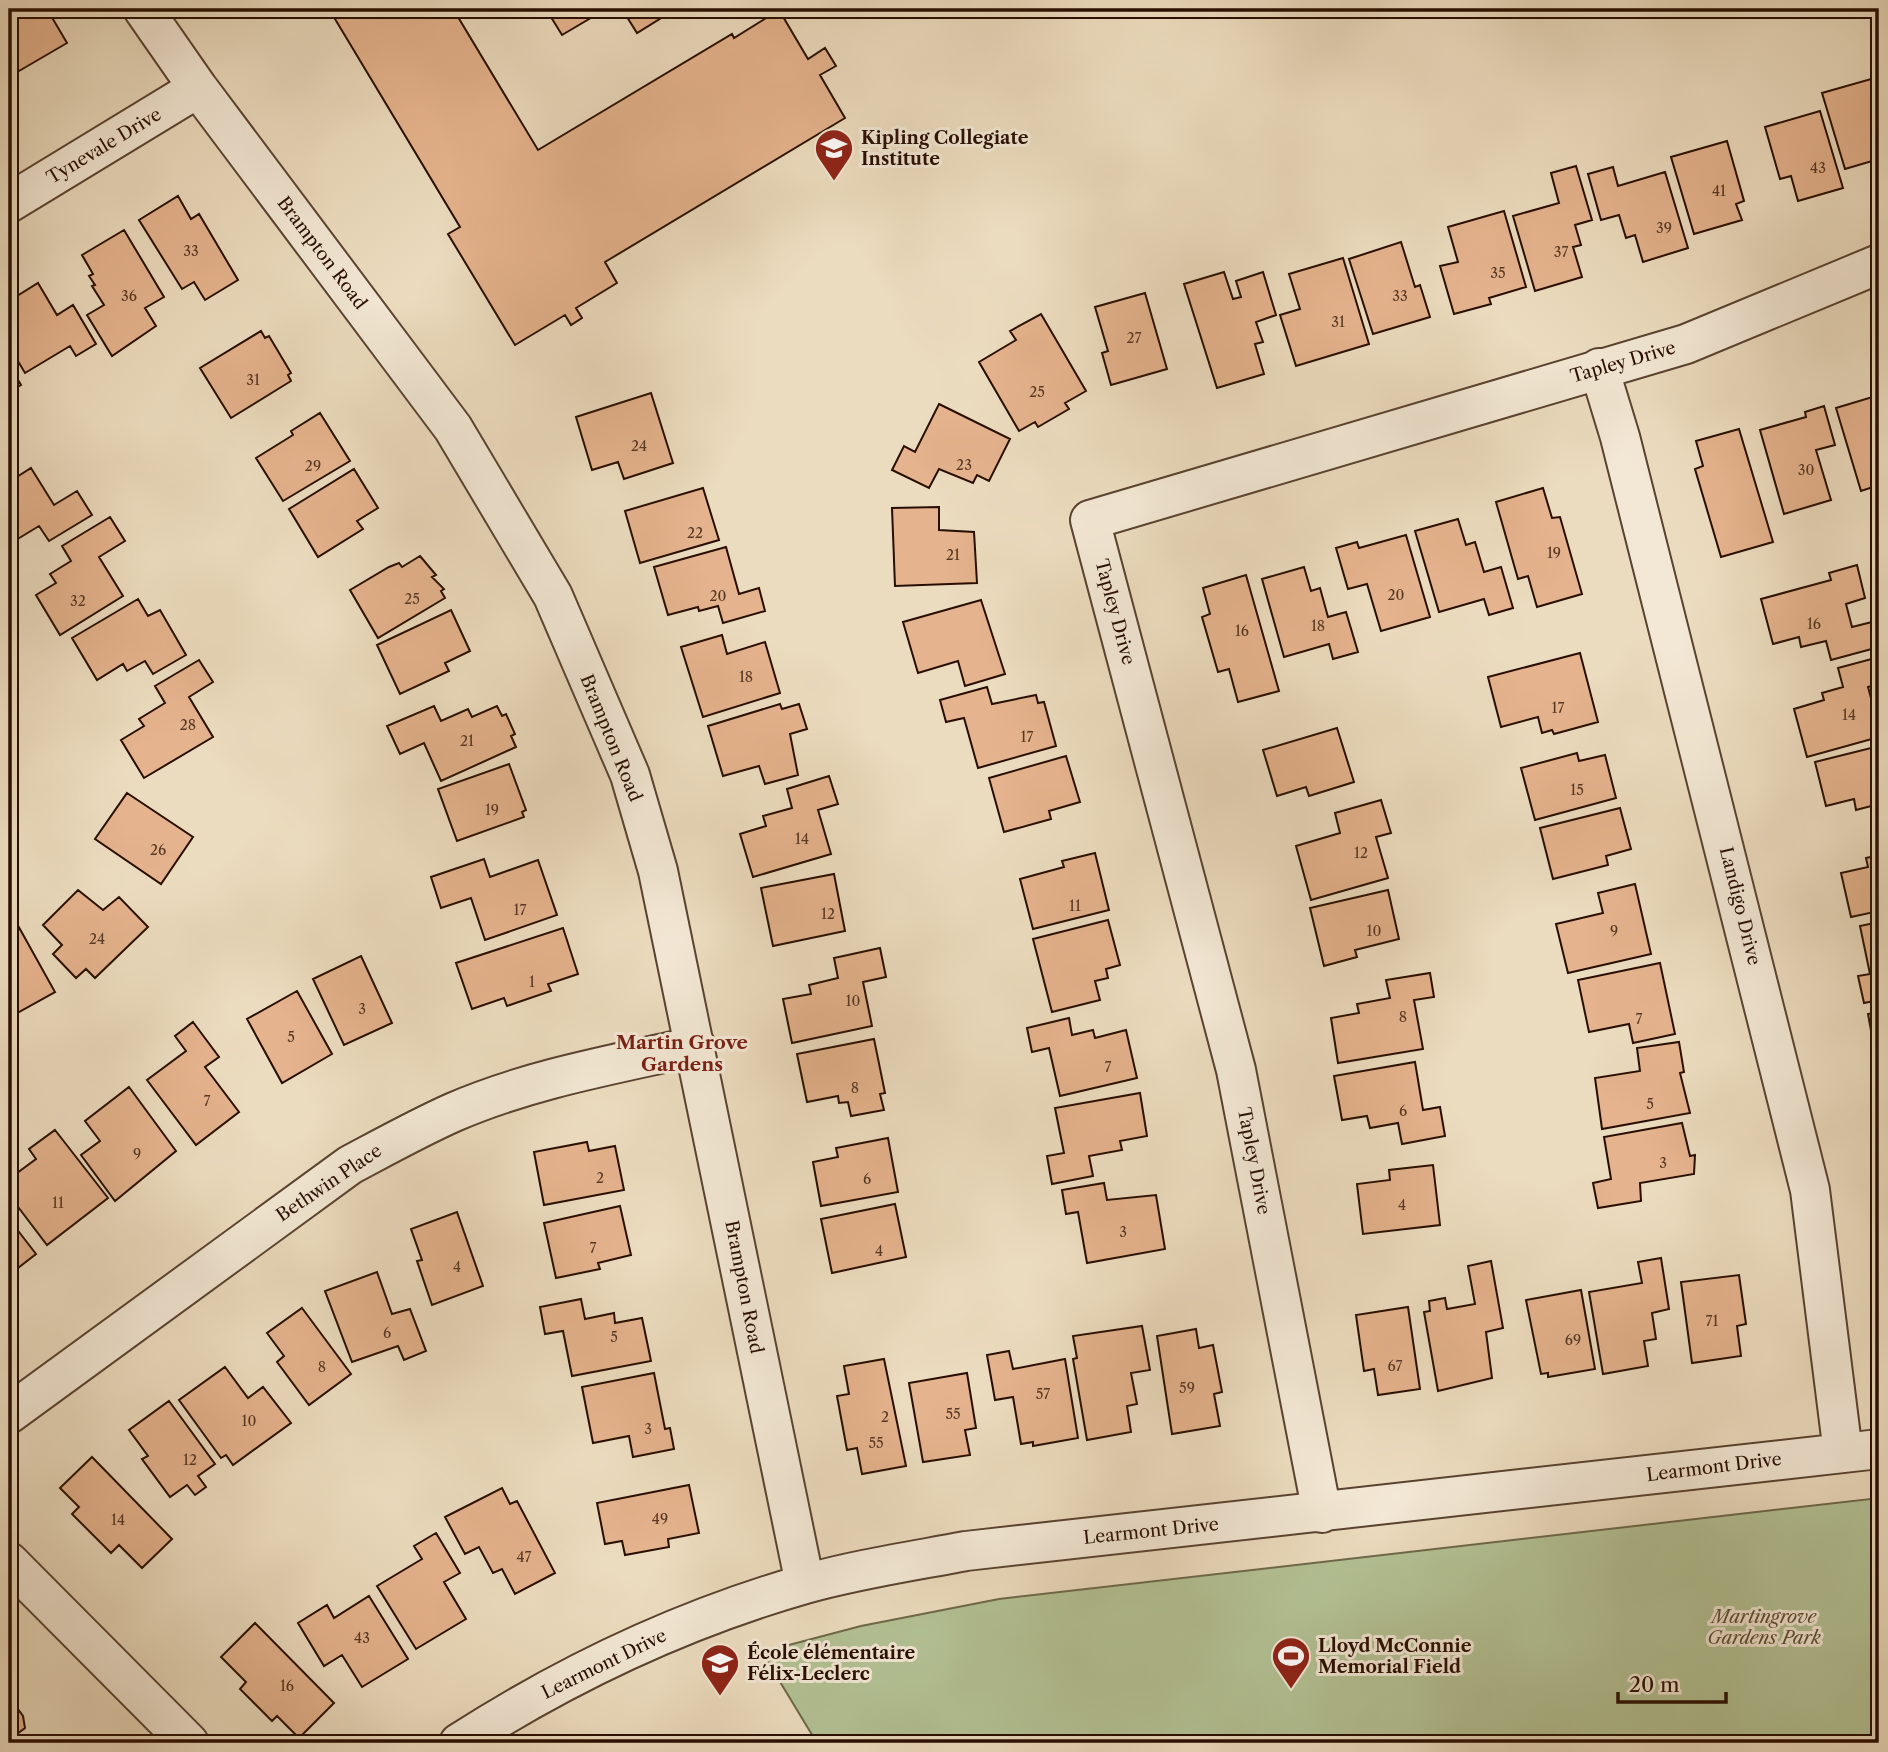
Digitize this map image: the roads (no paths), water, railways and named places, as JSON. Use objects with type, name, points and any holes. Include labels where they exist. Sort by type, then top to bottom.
[{"type":"street","name":"Brampton Road","points":[[143,9],[198,88],[453,428],[552,596],[629,775],[658,870],[805,1584]]},
{"type":"street","name":"Tynevale Drive","points":[[9,203],[198,88]]},
{"type":"street","name":"Tapley Drive","points":[[1322,1513],[1236,1070],[1090,520],[1686,344],[1879,264]]},
{"type":"street","name":"Landigo Drive","points":[[1599,368],[1637,504],[1810,1190],[1861,1451]]},
{"type":"street","name":"Bethwin Place","points":[[9,1414],[350,1165],[456,1111],[526,1087],[696,1046]]},
{"type":"street","name":"Learmont Drive","points":[[458,1743],[550,1689],[616,1656],[691,1623],[805,1584],[967,1551],[1861,1451]]},
{"type":"street","points":[[9,1562],[189,1743]]},
{"type":"place","name":"Kipling Collegiate Institute","points":[[834,182]]},
{"type":"place","name":"Lloyd McConnie Memorial Field","points":[[1291,1690]]},
{"type":"place","name":"École élémentaire Félix-Leclerc","points":[[720,1697]]},
{"type":"district","name":"Martin Grove Gardens","points":[[682,1053]]},
{"type":"park label","name":"Martingrove Gardens Park","points":[[1764,1627]]}]
